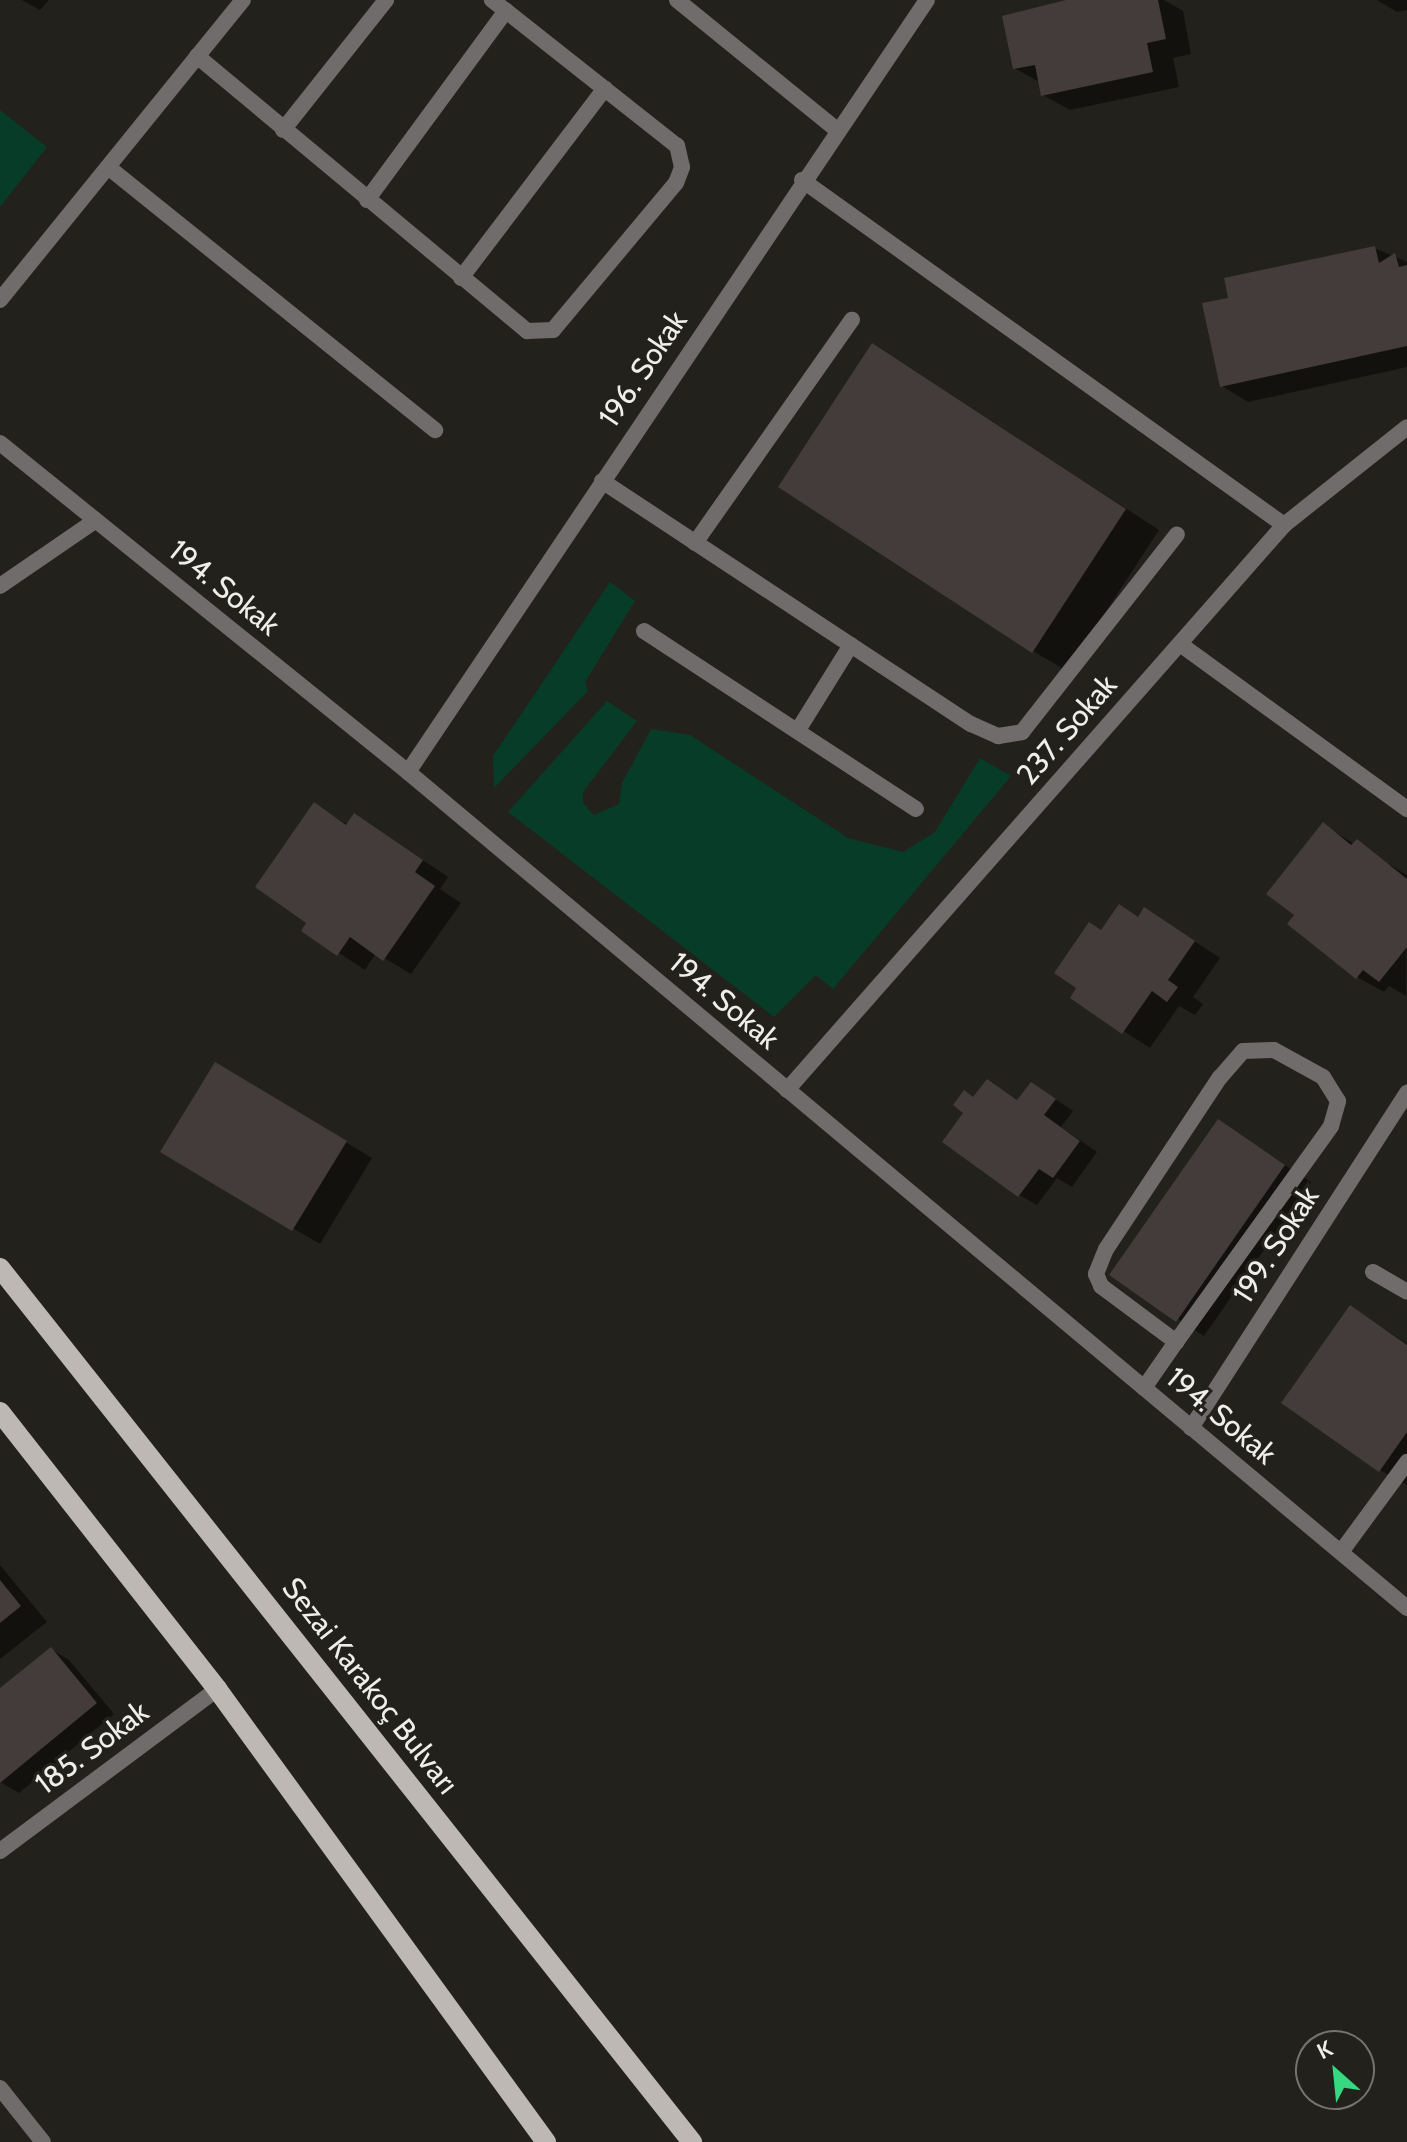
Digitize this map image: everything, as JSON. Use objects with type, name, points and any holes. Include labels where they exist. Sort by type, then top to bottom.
[{"type":"main road","name":"Sezai Karakoç Bulvarı","points":[[0,1268],[692,2142]]},
{"type":"main road","points":[[0,1412],[217,1689],[546,2142]]},
{"type":"street","points":[[0,300],[243,0]]},
{"type":"street","points":[[283,130],[386,0]]},
{"type":"street","points":[[197,56],[527,331],[553,330],[676,183],[682,167],[677,146],[492,0]]},
{"type":"street","points":[[677,0],[836,129]]},
{"type":"street","name":"196. Sokak","points":[[408,772],[836,129],[927,0]]},
{"type":"street","points":[[367,200],[506,11]]},
{"type":"street","points":[[461,278],[605,88]]},
{"type":"street","points":[[108,167],[435,430]]},
{"type":"street","points":[[802,180],[1284,525]]},
{"type":"street","points":[[695,543],[852,320]]},
{"type":"street","name":"237. Sokak","points":[[787,1090],[1284,525],[1407,427]]},
{"type":"street","name":"194. Sokak","points":[[0,443],[408,772],[1407,1608]]},
{"type":"street","points":[[602,481],[971,724],[998,736],[1022,732],[1177,534]]},
{"type":"street","points":[[0,586],[96,520]]},
{"type":"street","points":[[644,631],[916,809]]},
{"type":"street","points":[[1180,644],[1407,809]]},
{"type":"street","points":[[798,730],[851,645]]},
{"type":"street","points":[[1144,1388],[1331,1126],[1338,1101],[1323,1077],[1274,1050],[1243,1051],[1220,1077],[1106,1249],[1096,1274],[1101,1286],[1176,1342]]},
{"type":"street","name":"199. Sokak","points":[[1191,1428],[1407,1093]]},
{"type":"street","points":[[1373,1272],[1407,1292]]},
{"type":"street","points":[[1341,1552],[1407,1462]]},
{"type":"street","name":"185. Sokak","points":[[0,1851],[217,1689]]},
{"type":"street","points":[[0,2088],[43,2142]]},
{"type":"green space","points":[[0,110],[47,147],[0,207]]},
{"type":"green space","points":[[610,582],[635,601],[585,682],[588,691],[494,788],[493,756]]},
{"type":"green space","points":[[607,701],[637,721],[583,792],[583,803],[594,815],[619,804],[622,783],[651,729],[690,735],[848,838],[903,852],[935,832],[980,758],[1011,776],[833,989],[816,975],[774,1017],[508,812]]},
{"type":"building","points":[[1066,0],[1158,0],[1166,39],[1147,43],[1153,72],[1041,96],[1035,65],[1013,69],[1002,16]]},
{"type":"building","points":[[1375,246],[1379,263],[1395,253],[1399,267],[1407,265],[1407,346],[1220,387],[1202,303],[1228,298],[1224,278]]},
{"type":"building","points":[[872,343],[1126,509],[1032,653],[778,487]]},
{"type":"building","points":[[314,802],[346,825],[354,813],[423,860],[415,872],[435,886],[383,961],[350,937],[337,956],[301,931],[306,923],[255,887]]},
{"type":"building","points":[[1323,822],[1351,845],[1357,839],[1407,879],[1407,947],[1379,982],[1363,970],[1356,979],[1287,924],[1294,915],[1266,894]]},
{"type":"building","points":[[1119,904],[1138,917],[1144,907],[1195,941],[1168,980],[1178,987],[1167,1002],[1152,991],[1122,1034],[1070,998],[1076,988],[1054,973],[1089,922],[1101,930]]},
{"type":"building","points":[[215,1062],[347,1141],[292,1231],[160,1152]]},
{"type":"building","points":[[987,1079],[1017,1100],[1031,1082],[1056,1099],[1044,1115],[1080,1141],[1053,1178],[1039,1169],[1018,1197],[942,1142],[963,1113],[953,1105],[964,1090],[973,1097]]},
{"type":"building","points":[[1218,1119],[1285,1165],[1176,1322],[1109,1275]]},
{"type":"building","points":[[1350,1305],[1407,1345],[1407,1432],[1379,1472],[1281,1403]]},
{"type":"building","points":[[0,1580],[21,1606],[0,1623]]},
{"type":"building","points":[[51,1647],[97,1703],[0,1783],[0,1688]]}]
